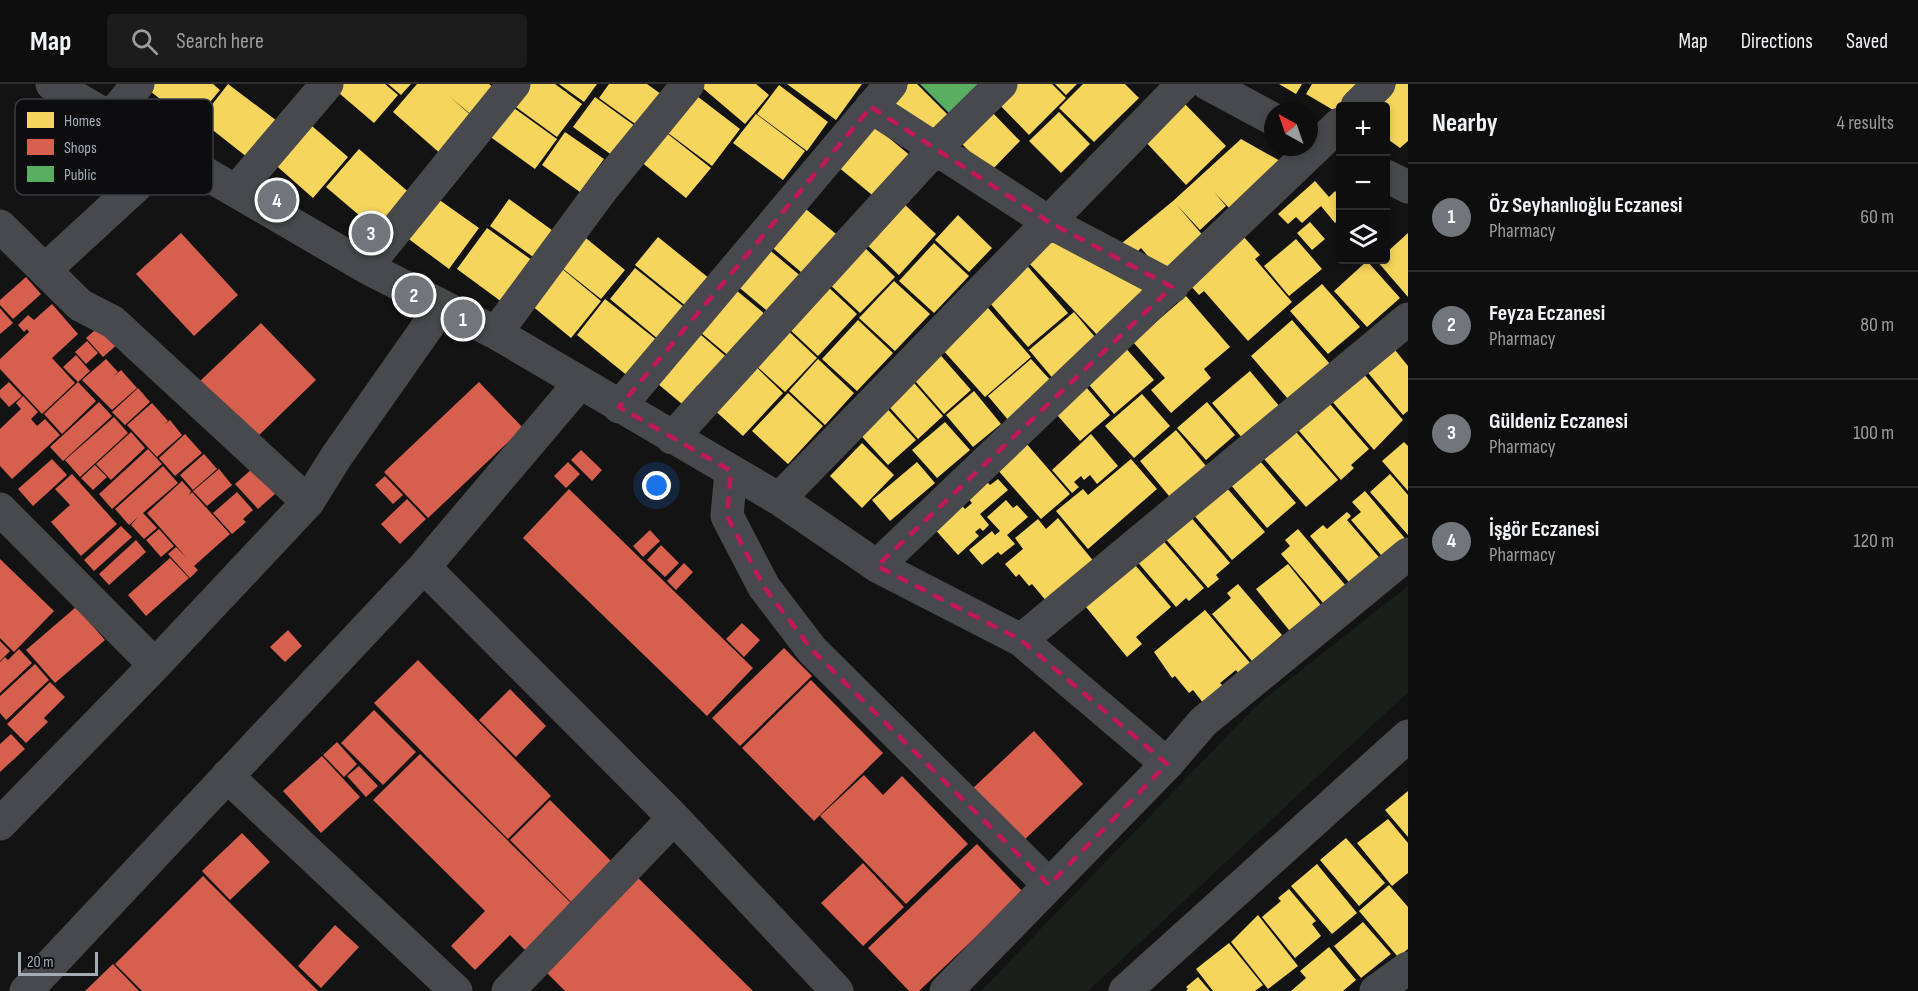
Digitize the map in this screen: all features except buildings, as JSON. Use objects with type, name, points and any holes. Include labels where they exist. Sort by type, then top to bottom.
[{"type":"main road","points":[[946,991],[1167,764],[1203,722],[1408,554]]},
{"type":"main road","points":[[1125,991],[1408,736]]},
{"type":"street","points":[[52,84],[78,99]]},
{"type":"street","points":[[126,99],[138,84]]},
{"type":"street","points":[[236,191],[327,84]]},
{"type":"street","points":[[366,267],[514,84]]},
{"type":"street","points":[[496,333],[603,188],[688,84]]},
{"type":"street","points":[[672,438],[935,149],[1001,84]]},
{"type":"street","points":[[779,499],[1047,221],[1183,84]]},
{"type":"street","points":[[1209,84],[1264,114]]},
{"type":"street","points":[[1361,102],[1379,84]]},
{"type":"street","points":[[619,407],[881,96],[935,149],[1047,221],[1172,287]]},
{"type":"street","points":[[877,566],[1328,141]]},
{"type":"street","points":[[213,177],[366,267],[496,333],[579,384],[779,499],[877,566],[1021,640],[1167,764]]},
{"type":"street","points":[[1390,178],[1408,187]]},
{"type":"street","points":[[45,270],[126,195]]},
{"type":"street","points":[[0,226],[80,305],[113,322],[308,501]]},
{"type":"street","points":[[0,824],[308,501],[336,457],[442,306]]},
{"type":"street","points":[[1021,640],[1408,319]]},
{"type":"street","points":[[26,991],[424,567],[579,384]]},
{"type":"street","points":[[731,471],[727,516],[764,587],[812,650],[1049,885]]},
{"type":"street","points":[[0,509],[155,664]]},
{"type":"street","points":[[424,567],[674,818],[837,991]]},
{"type":"street","points":[[227,776],[456,991]]},
{"type":"street","points":[[508,991],[674,818]]},
{"type":"street","points":[[1376,991],[1408,968]]},
{"type":"highlighted area","points":[[871,107],[1047,221],[1172,287],[877,566],[1021,640],[1167,764],[1049,885],[812,650],[764,587],[727,516],[731,471],[619,407]]},
{"type":"shaded area","points":[[1408,586],[1408,692],[1088,991],[981,991],[1257,705]]},
{"type":"place","name":"İşgör Eczanesi","points":[[277,200]]},
{"type":"place","name":"Güldeniz Eczanesi","points":[[371,233]]},
{"type":"place","name":"Feyza Eczanesi","points":[[414,295]]},
{"type":"place","name":"Öz Seyhanlıoğlu Eczanesi","points":[[463,319]]}]
